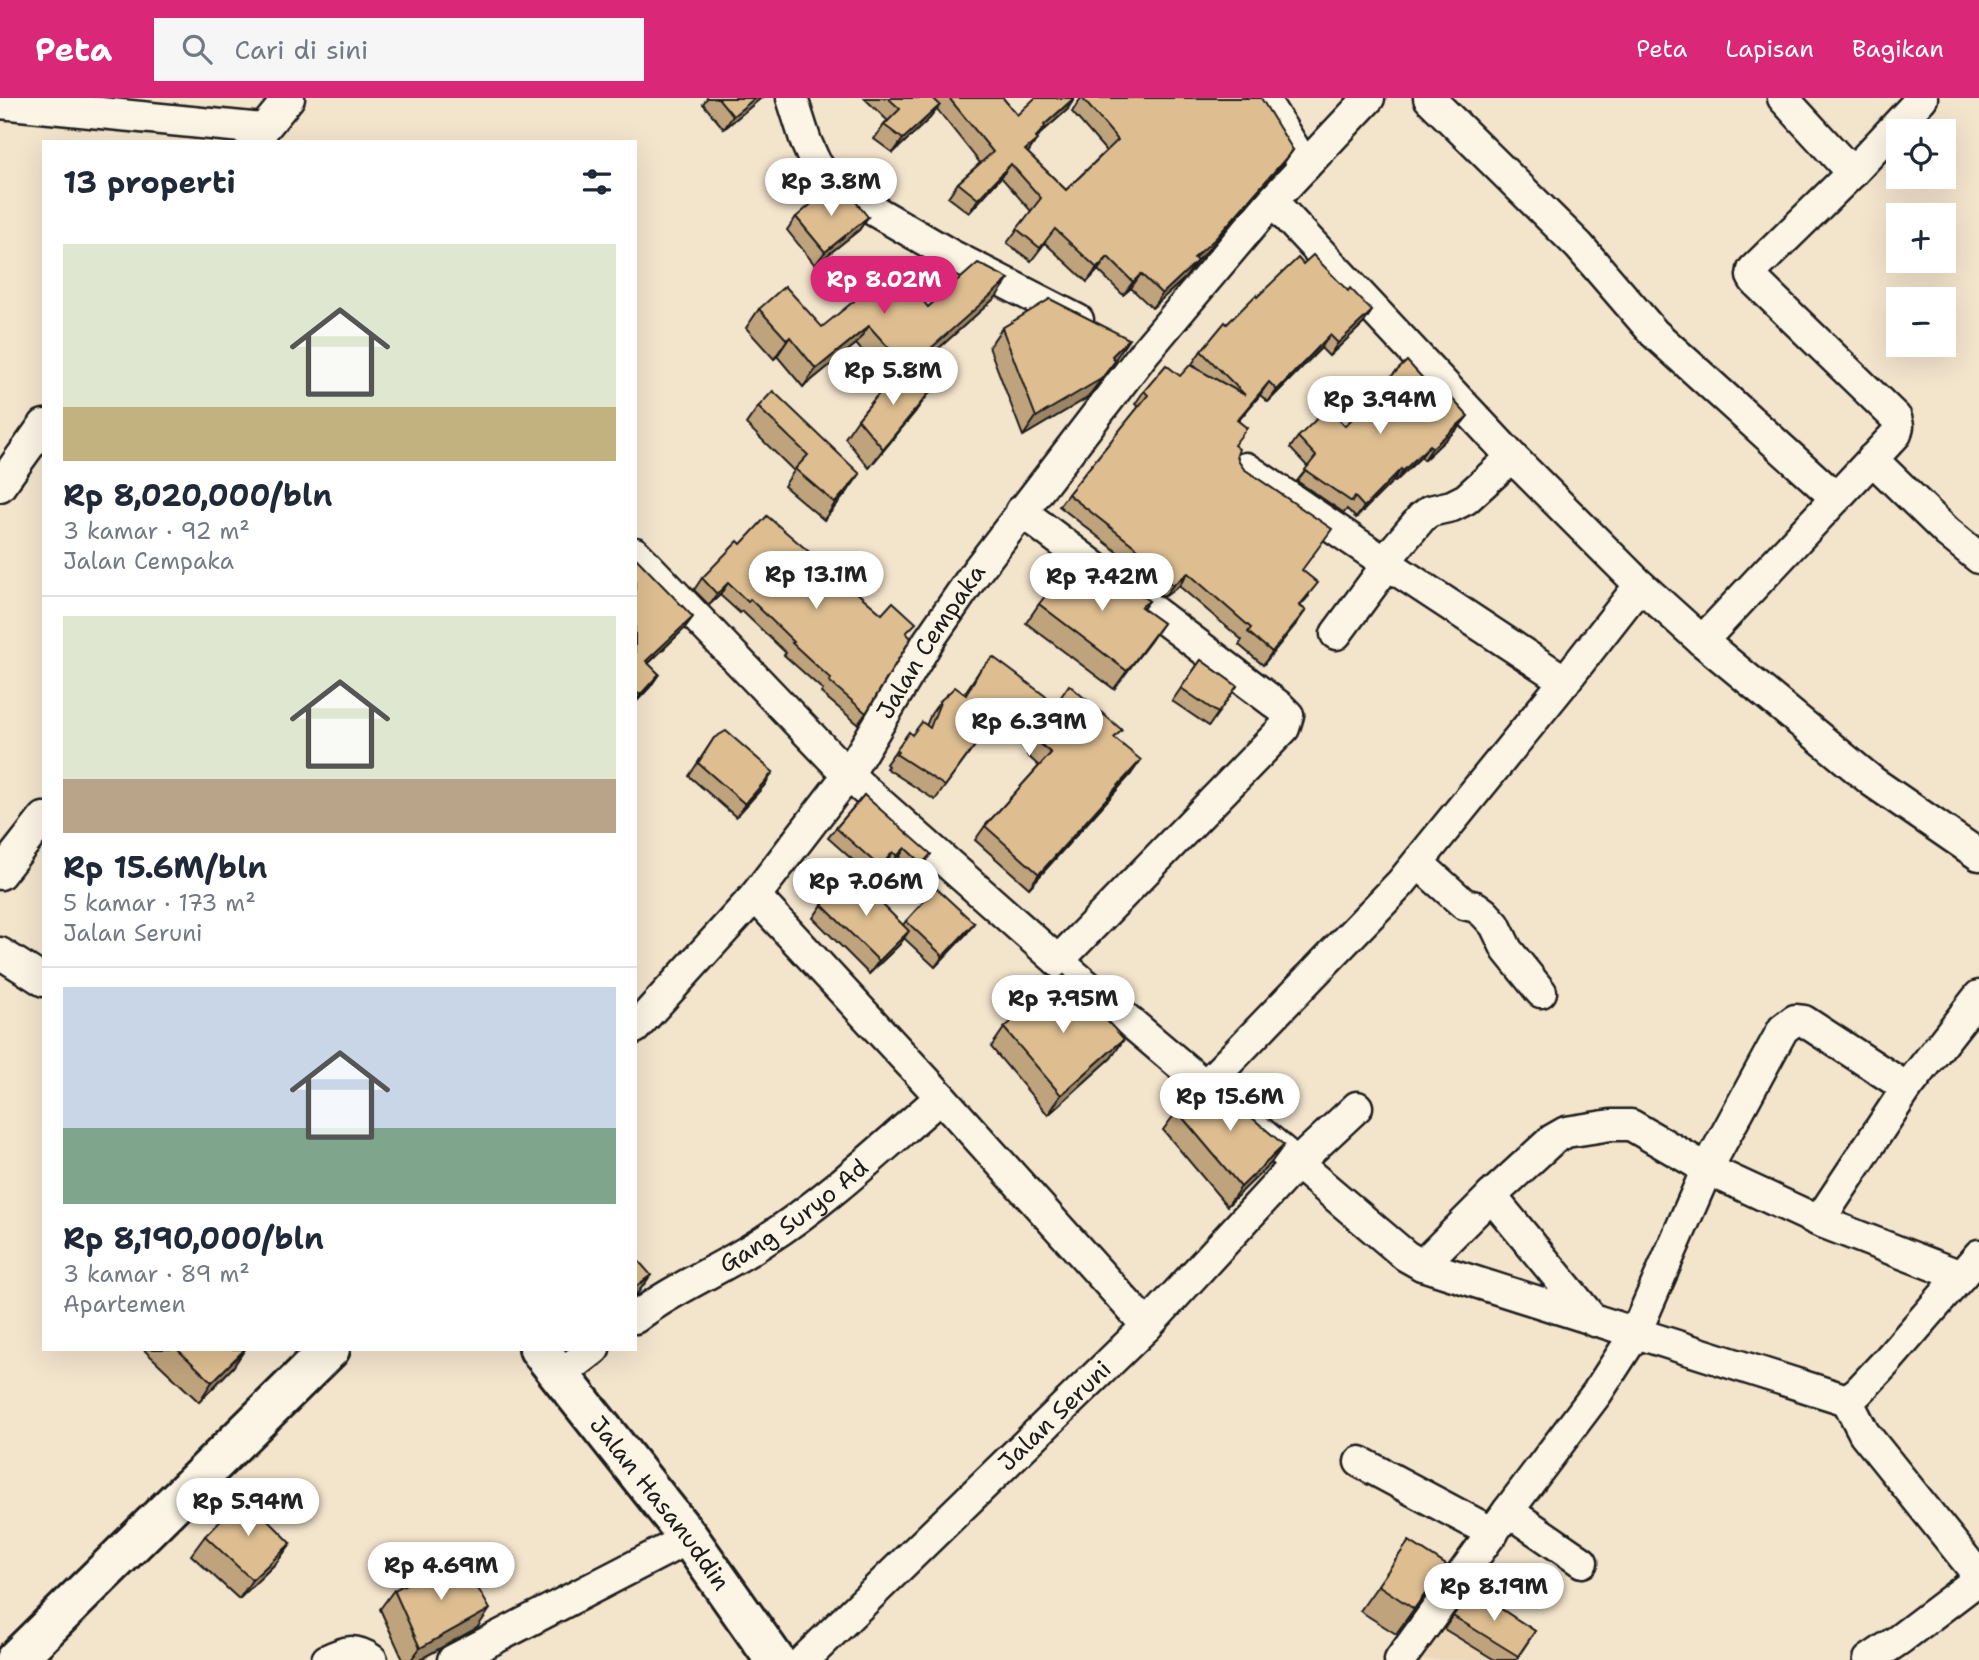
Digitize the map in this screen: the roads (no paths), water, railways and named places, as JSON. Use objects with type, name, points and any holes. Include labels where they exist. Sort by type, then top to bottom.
[{"type":"main road","points":[[15,1660],[328,1351]]},
{"type":"main road","name":"Jalan Hasanuddin","points":[[549,1362],[689,1538],[765,1656]]},
{"type":"street","points":[[0,103],[257,135],[289,98]]},
{"type":"street","points":[[792,98],[815,162],[832,186],[949,254],[1123,343]]},
{"type":"street","points":[[1263,98],[1306,166]]},
{"type":"street","name":"Jalan Cempaka","points":[[637,1026],[755,896],[848,775],[929,640],[1021,511],[1123,343],[1272,201],[1369,98]]},
{"type":"street","points":[[1429,98],[1579,246],[1654,333],[1836,498]]},
{"type":"street","points":[[1783,98],[1852,173]]},
{"type":"street","points":[[1702,640],[1896,434],[1898,426],[1895,418],[1755,282],[1752,275],[1753,270],[1852,173],[1922,98]]},
{"type":"street","points":[[1272,201],[1512,457],[1640,585],[1873,782],[1979,855]]},
{"type":"street","points":[[0,486],[29,440]]},
{"type":"street","points":[[1336,634],[1422,517],[1466,499],[1512,457]]},
{"type":"street","points":[[1872,459],[1947,532],[1979,558]]},
{"type":"street","points":[[1246,468],[1565,681]]},
{"type":"street","points":[[1021,511],[1288,715],[1284,728],[1058,961]]},
{"type":"street","points":[[637,555],[848,775],[1058,961],[1406,1256],[1422,1265],[1634,1334],[1847,1399],[1864,1433],[1979,1577],[1900,1639],[1868,1660]]},
{"type":"street","points":[[1206,1086],[1401,883],[1640,585]]},
{"type":"street","points":[[0,874],[42,821]]},
{"type":"street","points":[[1418,863],[1464,904],[1476,907],[1484,913],[1495,925],[1507,950],[1541,992]]},
{"type":"street","points":[[755,896],[942,1097],[1147,1326]]},
{"type":"street","points":[[0,953],[42,980]]},
{"type":"street","points":[[1819,1222],[1907,1088],[1979,996]]},
{"type":"street","points":[[1400,1660],[1597,1393],[1634,1334],[1707,1169],[1783,1029],[1795,1020],[1804,1021],[1907,1088]]},
{"type":"street","name":"Gang Suryo Ad","points":[[637,1316],[655,1303],[762,1242],[808,1210],[942,1097]]},
{"type":"street","name":"Jalan Seruni","points":[[804,1660],[1147,1326],[1296,1164],[1357,1107]]},
{"type":"street","points":[[1422,1265],[1552,1140],[1566,1132],[1611,1125],[1631,1125],[1707,1169],[1819,1222],[1970,1265],[1887,1361],[1858,1392],[1847,1399]]},
{"type":"street","points":[[1491,1196],[1594,1321]]},
{"type":"street","points":[[549,1362],[587,1351]]},
{"type":"street","points":[[1360,1462],[1501,1522],[1582,1562]]},
{"type":"street","points":[[453,1660],[689,1538]]},
{"type":"street","points":[[327,1660],[339,1654],[356,1651],[372,1660]]}]
